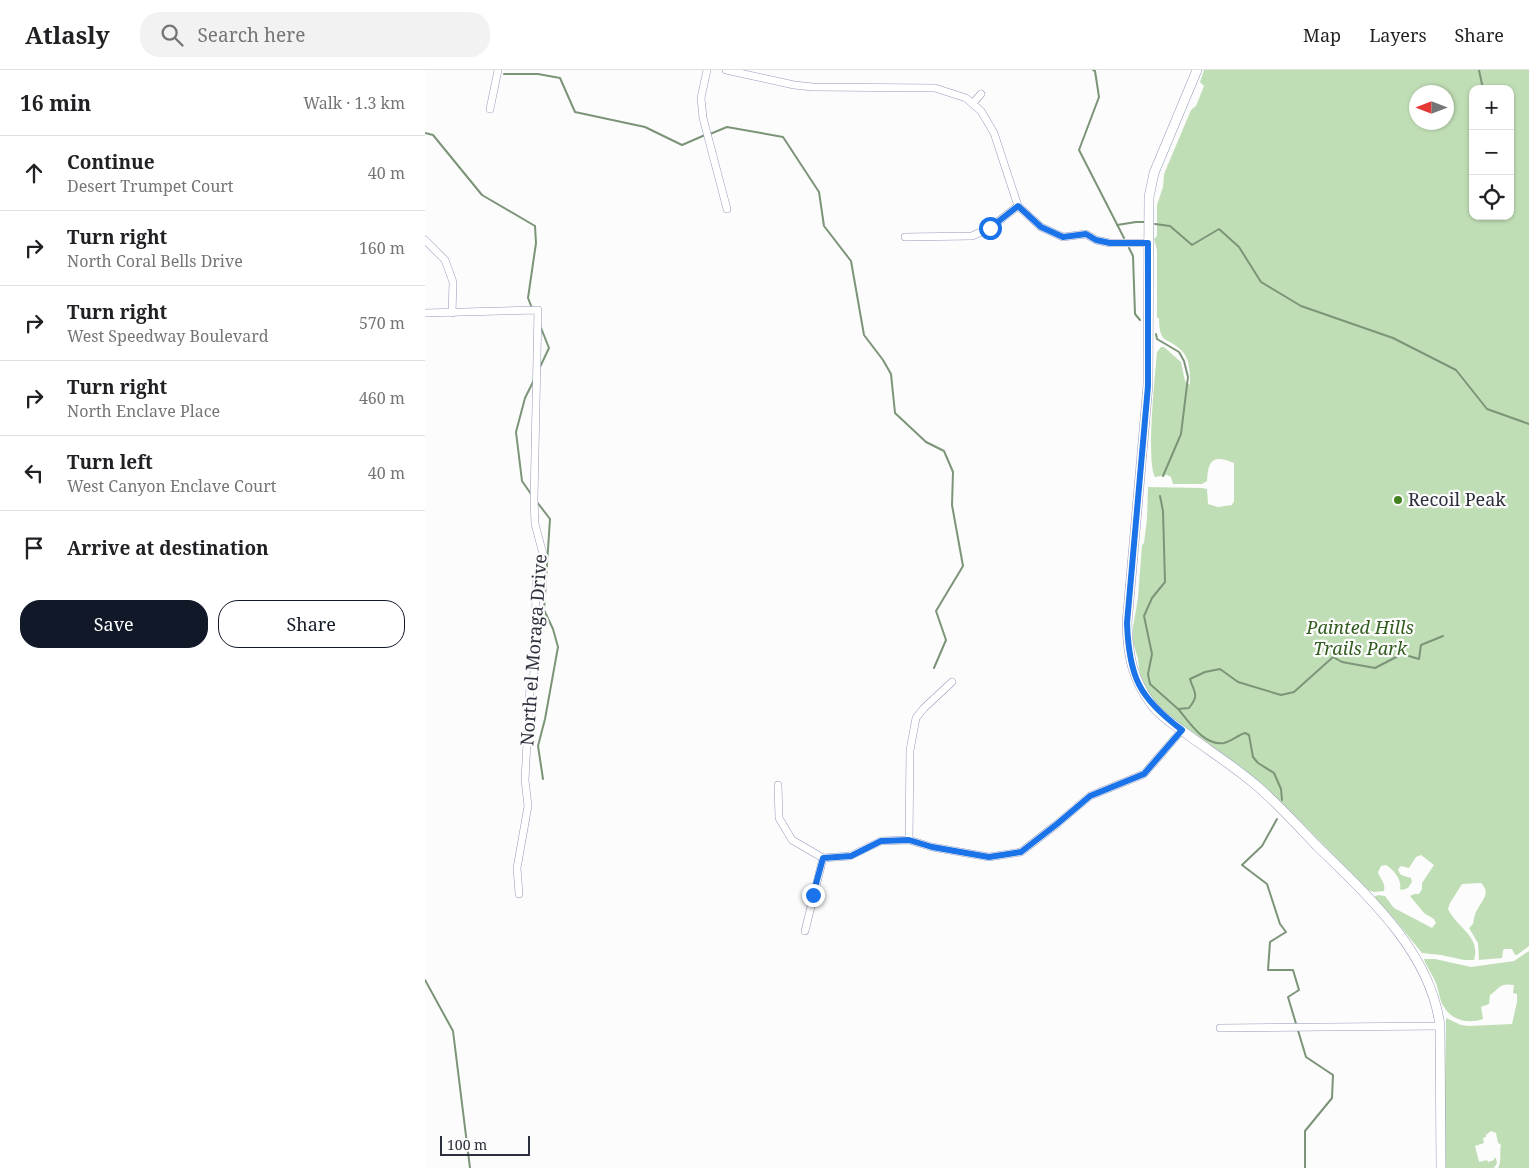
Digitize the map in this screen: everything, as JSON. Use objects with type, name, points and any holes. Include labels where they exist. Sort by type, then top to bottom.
[{"type":"main road","points":[[1197,70],[1154,173],[1149,198],[1148,386],[1129,607],[1128,646],[1131,667],[1153,707],[1257,786],[1362,890],[1417,958],[1432,989],[1438,1009],[1440,1026],[1441,1168]]},
{"type":"street","points":[[490,109],[498,70]]},
{"type":"street","points":[[707,70],[701,98],[703,118],[727,209]]},
{"type":"street","points":[[726,70],[794,85],[813,87],[935,88],[966,98],[973,102],[981,111],[994,133],[1018,206],[1041,227],[1063,237],[1086,234],[1096,240],[1110,243],[1148,243]]},
{"type":"street","points":[[973,102],[981,94]]},
{"type":"street","points":[[905,237],[972,236],[990,228],[1018,206]]},
{"type":"street","points":[[425,240],[445,260],[453,282],[452,313]]},
{"type":"street","name":"North el Moraga Drive","points":[[425,313],[538,310],[534,499],[535,524],[543,554],[536,582],[535,669],[530,687],[525,780],[528,806],[517,868],[519,894]]},
{"type":"street","points":[[909,840],[910,750],[916,718],[952,682]]},
{"type":"street","points":[[778,785],[779,818],[792,840],[823,858],[851,856],[881,841],[909,840],[932,847],[989,857],[1021,852],[1090,796],[1144,774],[1182,730]]},
{"type":"street","points":[[805,930],[823,858]]},
{"type":"street","points":[[1220,1028],[1440,1026]]},
{"type":"green space","name":"Painted Hills Trails Park","points":[[1204,70],[1529,70],[1529,946],[1517,955],[1515,955],[1512,949],[1505,949],[1503,950],[1502,958],[1479,960],[1478,943],[1469,928],[1473,924],[1475,914],[1485,898],[1486,891],[1481,883],[1462,884],[1448,909],[1471,938],[1475,952],[1474,960],[1422,953],[1374,897],[1378,895],[1385,896],[1394,908],[1432,928],[1436,923],[1434,919],[1424,913],[1410,896],[1419,894],[1422,889],[1422,883],[1434,865],[1421,855],[1416,857],[1409,868],[1401,866],[1398,869],[1400,873],[1411,878],[1412,882],[1408,888],[1402,890],[1400,889],[1399,879],[1394,872],[1386,865],[1381,866],[1378,872],[1384,883],[1384,891],[1374,892],[1368,890],[1293,814],[1247,772],[1165,713],[1148,694],[1140,677],[1138,659],[1133,642],[1133,627],[1138,598],[1142,545],[1144,543],[1147,519],[1148,487],[1207,489],[1208,504],[1218,507],[1232,505],[1234,501],[1234,463],[1227,460],[1216,459],[1213,461],[1210,464],[1207,481],[1202,484],[1173,484],[1171,477],[1167,475],[1155,477],[1152,468],[1152,418],[1157,352],[1161,347],[1164,347],[1181,362],[1185,381],[1190,385],[1187,358],[1177,346],[1163,337],[1159,327],[1159,318],[1157,318],[1157,250],[1154,239],[1157,236],[1157,205],[1163,187],[1164,174],[1191,110],[1196,106],[1204,86],[1200,82]]},
{"type":"green space","points":[[1529,951],[1529,1168],[1498,1168],[1501,1145],[1498,1143],[1496,1133],[1491,1131],[1483,1138],[1484,1143],[1475,1146],[1479,1162],[1487,1160],[1488,1162],[1496,1158],[1497,1163],[1494,1168],[1444,1168],[1446,1018],[1461,1025],[1469,1026],[1512,1024],[1517,994],[1513,993],[1514,985],[1503,985],[1490,995],[1489,1004],[1481,1007],[1483,1019],[1461,1020],[1447,1012],[1442,1004],[1436,984],[1424,959],[1435,959],[1471,967],[1514,961]]},
{"type":"waterway","points":[[1093,70],[1095,71],[1099,97],[1079,150],[1124,238]]},
{"type":"waterway","points":[[1479,70],[1482,85]]},
{"type":"waterway","points":[[504,74],[538,74],[560,78],[575,112],[645,127],[682,145],[705,135]]},
{"type":"waterway","points":[[710,134],[727,127],[783,137],[819,192],[824,226],[851,261],[864,335],[891,374],[895,413],[926,442],[944,451],[953,472],[952,505],[963,566],[936,611],[946,640],[934,668]]},
{"type":"waterway","points":[[425,133],[433,135],[482,195],[535,226],[536,243],[528,298],[532,308]]},
{"type":"waterway","points":[[1117,225],[1144,222]]},
{"type":"waterway","points":[[1155,224],[1170,226],[1192,245],[1219,229],[1239,247],[1261,282],[1301,306],[1393,338],[1456,370],[1487,409],[1529,424]]},
{"type":"waterway","points":[[1129,248],[1133,256],[1135,314],[1140,320]]},
{"type":"waterway","points":[[540,367],[549,348],[541,328]]},
{"type":"waterway","points":[[1156,334],[1157,339],[1179,352],[1184,361],[1188,377],[1181,434],[1163,476]]},
{"type":"waterway","points":[[531,494],[522,481],[516,432],[525,398],[534,380]]},
{"type":"waterway","points":[[1160,496],[1163,511],[1165,582],[1152,598],[1144,616],[1152,654],[1148,674],[1150,684],[1178,709],[1189,708],[1195,696],[1190,679],[1205,672],[1220,669],[1238,682],[1281,695],[1294,692],[1333,657],[1342,662],[1375,668],[1402,654],[1419,659],[1421,645],[1443,636]]},
{"type":"waterway","points":[[537,502],[550,519],[544,610],[553,629],[558,647],[545,719],[538,746],[543,779]]},
{"type":"waterway","points":[[1179,710],[1193,727],[1210,741],[1224,743],[1245,733],[1249,735],[1253,757],[1258,763],[1274,773],[1281,789],[1282,800]]},
{"type":"waterway","points":[[1277,819],[1262,846],[1242,865],[1267,884],[1280,924],[1286,932],[1270,942],[1268,970],[1293,970],[1299,990],[1288,997],[1306,1057],[1333,1075],[1332,1098],[1305,1131],[1305,1168]]},
{"type":"waterway","points":[[425,980],[453,1031],[470,1168]]},
{"type":"place","name":"Recoil Peak","points":[[1398,500]]},
{"type":"route","points":[[813,895],[823,858],[851,856],[881,841],[909,840],[932,847],[989,857],[1021,852],[1090,796],[1144,774],[1153,766],[1182,730],[1153,707],[1131,667],[1129,653],[1127,623],[1148,386],[1148,243],[1110,243],[1096,240],[1086,234],[1063,237],[1041,227],[1018,206],[990,228]]}]
